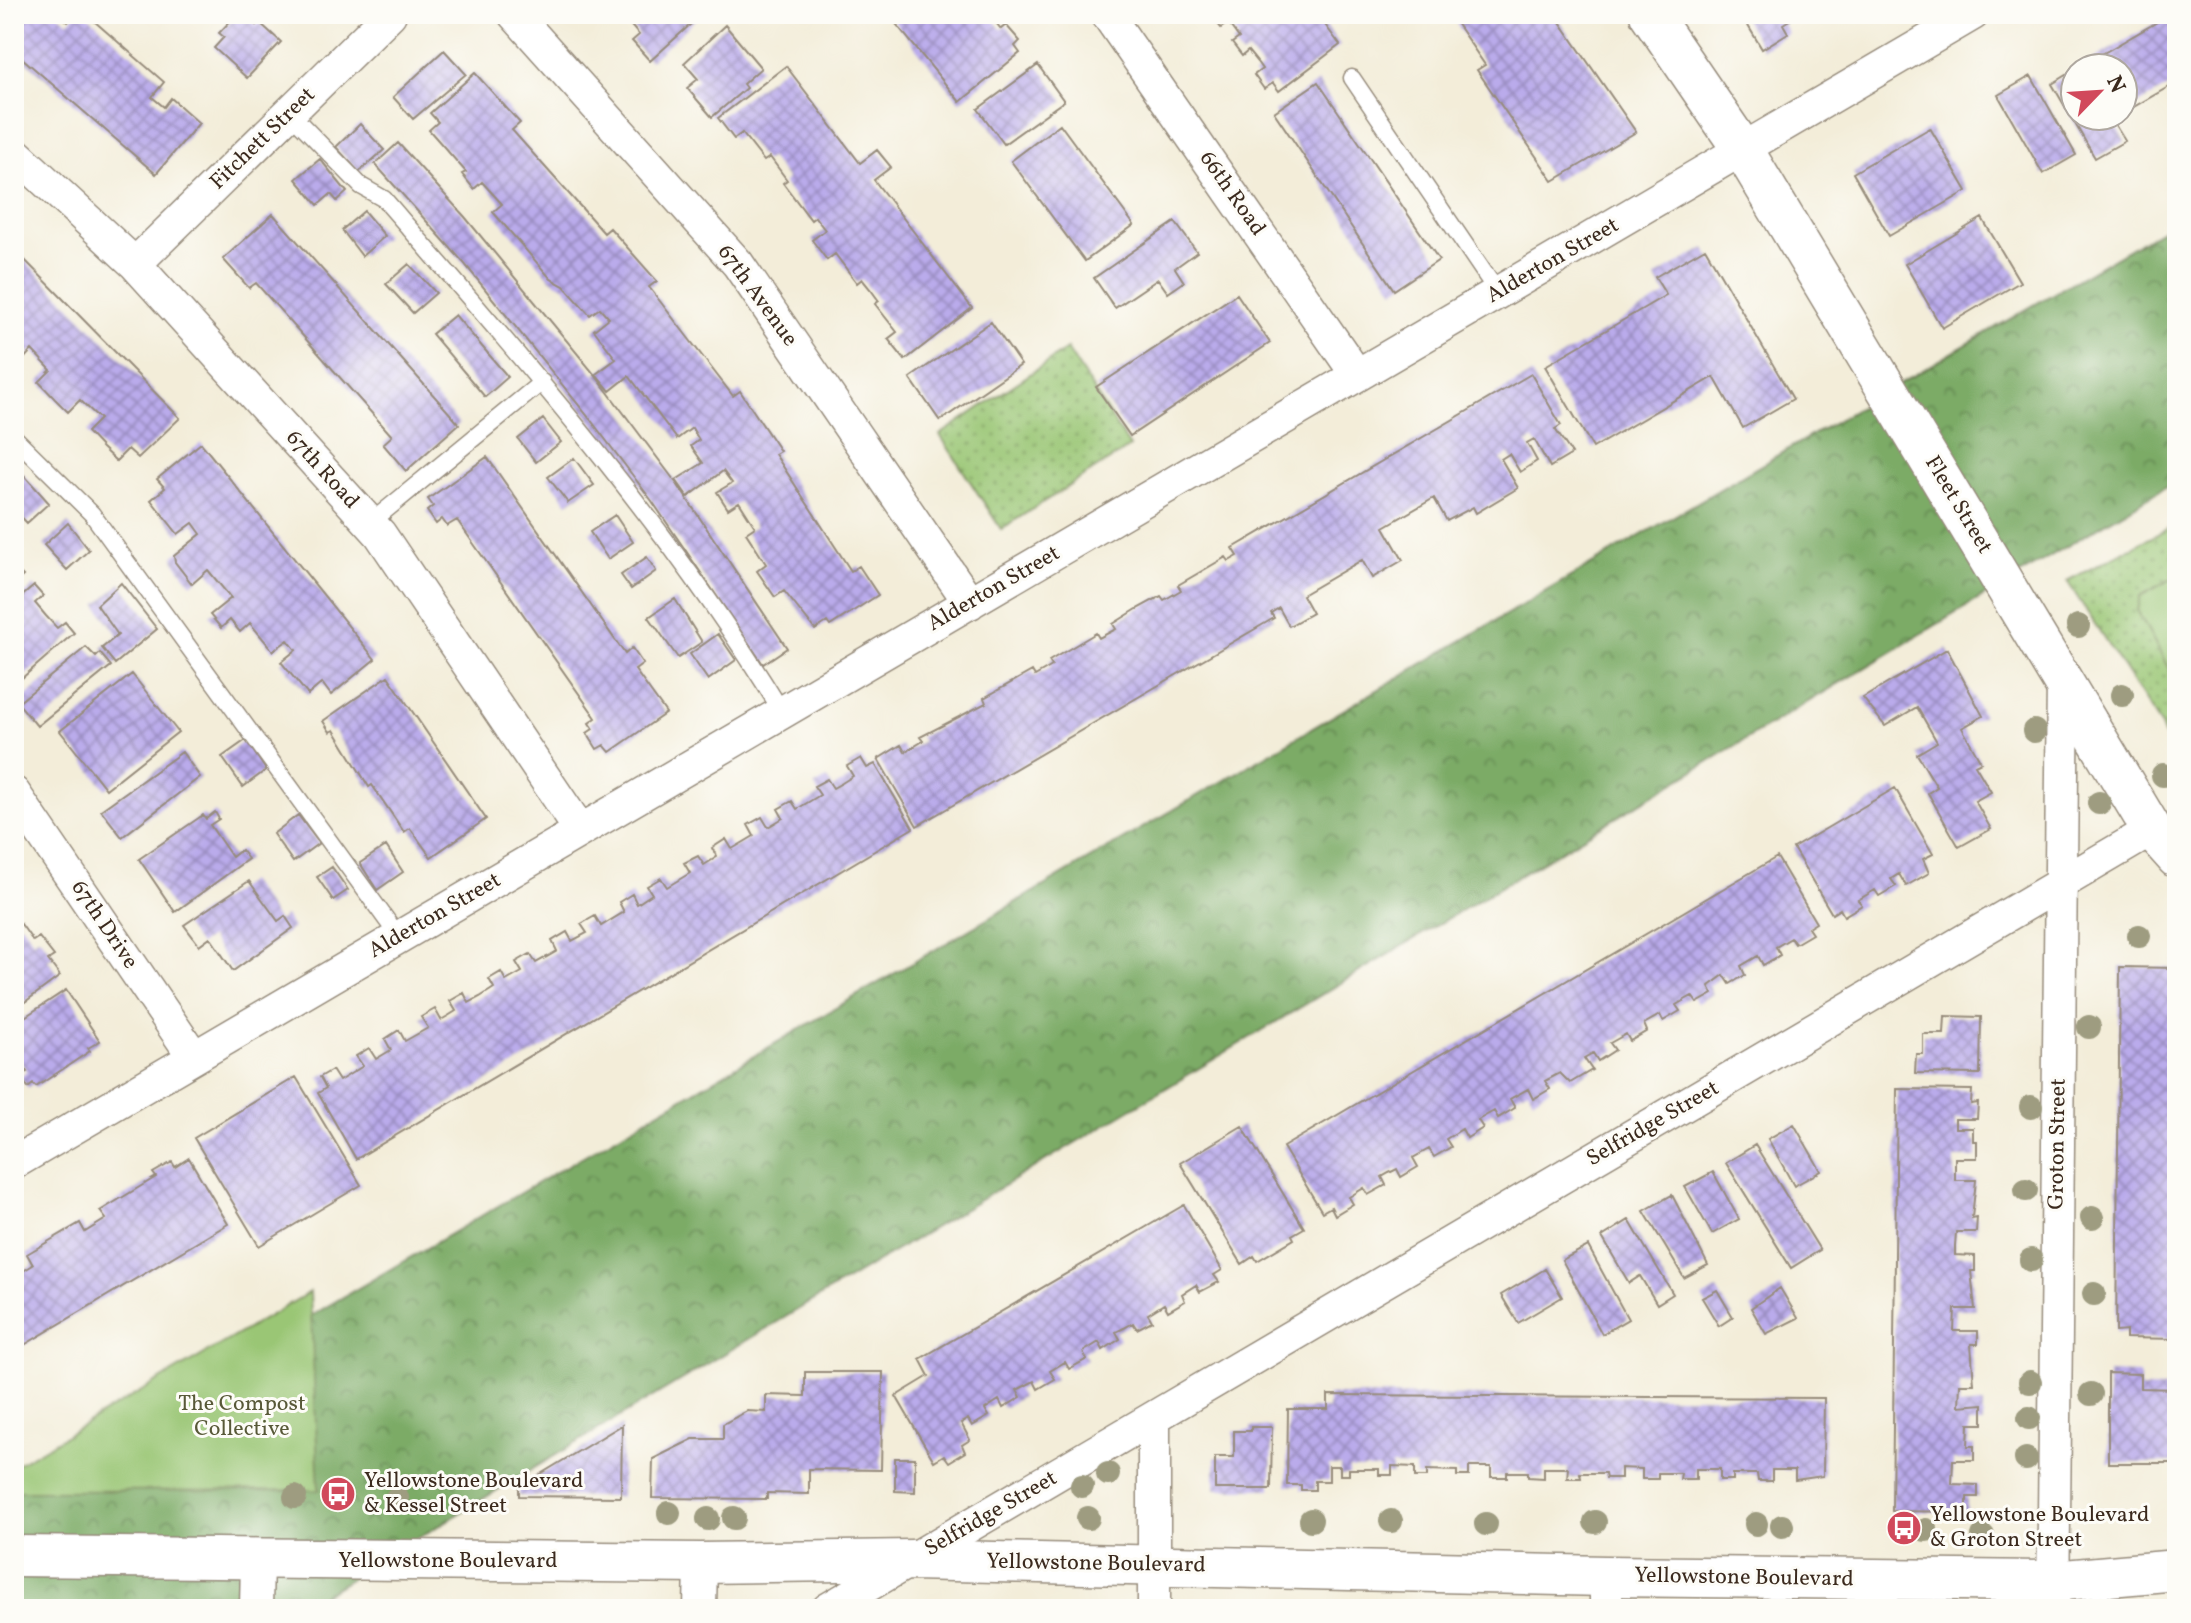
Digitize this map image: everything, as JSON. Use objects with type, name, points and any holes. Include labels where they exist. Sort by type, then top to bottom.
[{"type":"street","name":"Fitchett Street","points":[[135,264],[390,14]]},
{"type":"street","name":"67th Avenue","points":[[514,14],[738,264],[970,603]]},
{"type":"street","name":"66th Road","points":[[1107,14],[1357,375]]},
{"type":"street","name":"Fleet Street","points":[[1650,14],[1743,150],[2165,844]]},
{"type":"street","name":"Alderton Street","points":[[14,1163],[1973,14]]},
{"type":"street","name":"67th Road","points":[[14,152],[135,264],[370,523],[580,830]]},
{"type":"street","name":"Groton Street","points":[[2053,1595],[2063,927],[2060,885],[2063,680]]},
{"type":"street","name":"67th Drive","points":[[14,793],[194,1057]]},
{"type":"street","name":"Selfridge Street","points":[[828,1609],[2060,885],[2165,844]]},
{"type":"street","points":[[1154,1418],[1154,1609]]},
{"type":"street","name":"Yellowstone Boulevard","points":[[14,1556],[701,1563],[912,1560],[1155,1565],[1606,1593],[2053,1595],[2177,1570]]},
{"type":"street","points":[[256,1609],[257,1559]]},
{"type":"street","points":[[700,1609],[701,1563]]},
{"type":"lane","points":[[1352,78],[1498,293]]},
{"type":"lane","points":[[290,113],[361,186],[384,199],[542,382],[743,648],[782,712]]},
{"type":"lane","points":[[370,523],[542,382]]},
{"type":"lane","points":[[14,437],[92,514],[399,937]]},
{"type":"green space","points":[[2177,221],[2177,480],[300,1609],[14,1609],[14,1490]]},
{"type":"green space","points":[[1067,349],[1130,447],[1001,529],[940,435]]},
{"type":"green space","points":[[2177,524],[2177,767],[2161,726],[2067,581]]},
{"type":"green space","points":[[2177,576],[2177,676],[2172,675],[2137,610],[2140,596]]},
{"type":"green space","name":"The Compost Collective","points":[[310,1292],[319,1490],[14,1491],[14,1466]]},
{"type":"building","points":[[14,14],[59,14],[68,22],[76,14],[86,14],[164,82],[152,97],[164,107],[171,98],[199,123],[156,174],[14,51]]},
{"type":"building","points":[[237,14],[245,14],[256,25],[259,22],[281,42],[247,78],[214,48],[224,37],[219,33]]},
{"type":"building","points":[[621,14],[702,14],[650,61],[632,41],[639,35]]},
{"type":"building","points":[[888,14],[989,14],[1001,29],[1006,25],[1020,41],[1015,46],[1020,53],[960,102]]},
{"type":"building","points":[[1210,14],[1317,14],[1340,45],[1279,91],[1273,83],[1264,89],[1254,75],[1262,69],[1257,62],[1248,51],[1242,56],[1232,43],[1239,38],[1228,23],[1221,28]]},
{"type":"building","points":[[1450,14],[1559,14],[1556,16],[1636,132],[1553,181],[1477,70],[1485,65]]},
{"type":"building","points":[[1741,14],[1799,14],[1783,24],[1788,33],[1762,49]]},
{"type":"building","points":[[2171,14],[2177,14],[2177,82],[2139,104],[2139,52],[2106,52]]},
{"type":"building","points":[[725,25],[761,68],[743,84],[746,88],[712,117],[687,88],[698,79],[684,63]]},
{"type":"building","points":[[444,50],[466,74],[413,119],[393,97]]},
{"type":"building","points":[[1038,65],[1064,101],[1004,144],[978,109]]},
{"type":"building","points":[[786,66],[860,163],[877,150],[891,167],[874,180],[972,308],[905,360],[888,339],[897,332],[875,304],[879,301],[862,279],[857,283],[835,254],[827,260],[812,240],[825,230],[815,217],[811,220],[783,183],[787,180],[770,157],[764,161],[742,133],[734,139],[718,118]]},
{"type":"building","points":[[475,73],[520,123],[512,130],[604,233],[610,228],[657,281],[649,287],[733,396],[740,391],[780,451],[775,454],[851,571],[859,566],[878,595],[830,626],[827,622],[815,630],[784,591],[775,597],[757,571],[766,564],[746,533],[755,527],[739,502],[728,509],[717,492],[732,483],[723,471],[688,497],[676,480],[703,463],[691,446],[699,440],[692,428],[677,439],[629,376],[610,391],[596,374],[616,359],[594,330],[609,318],[600,308],[590,315],[564,286],[551,279],[493,212],[502,204],[482,182],[474,189],[462,174],[466,172],[429,130],[438,122],[430,113]]},
{"type":"building","points":[[2031,76],[2059,125],[2059,132],[2063,132],[2076,155],[2043,174],[1998,95]]},
{"type":"building","points":[[2059,80],[2059,96],[2052,84]]},
{"type":"building","points":[[1318,82],[1439,260],[1394,290],[1274,112]]},
{"type":"building","points":[[360,124],[384,150],[359,172],[336,147]]},
{"type":"building","points":[[1060,124],[1134,225],[1085,261],[1011,161]]},
{"type":"building","points":[[1930,128],[1967,191],[1889,236],[1853,173]]},
{"type":"building","points":[[2080,132],[2119,132],[2125,141],[2095,158]]},
{"type":"building","points":[[398,143],[465,217],[595,375],[677,484],[787,648],[763,664],[652,501],[590,419],[464,263],[375,164]]},
{"type":"building","points":[[320,159],[347,192],[337,201],[331,194],[318,205],[296,179]]},
{"type":"building","points":[[364,211],[385,236],[362,256],[342,230]]},
{"type":"building","points":[[273,214],[459,424],[406,471],[383,444],[392,436],[256,283],[249,288],[223,259]]},
{"type":"building","points":[[1982,218],[2020,282],[1942,328],[1905,264]]},
{"type":"building","points":[[1175,222],[1197,252],[1175,268],[1184,282],[1168,293],[1158,279],[1115,308],[1094,278]]},
{"type":"building","points":[[1705,248],[1793,399],[1743,428],[1714,377],[1593,448],[1545,366],[1666,295],[1655,277]]},
{"type":"building","points":[[14,249],[180,418],[138,458],[128,449],[116,461],[102,448],[87,432],[100,419],[80,400],[68,412],[55,399],[39,382],[51,370],[32,350],[19,364],[14,358]]},
{"type":"building","points":[[409,264],[436,293],[413,313],[386,284]]},
{"type":"building","points":[[1237,294],[1270,343],[1130,436],[1096,387]]},
{"type":"building","points":[[455,315],[508,377],[485,397],[432,334]]},
{"type":"building","points":[[991,322],[1021,365],[940,421],[910,378]]},
{"type":"building","points":[[1531,374],[1561,425],[1555,429],[1572,454],[1550,467],[1534,439],[1527,443],[1537,461],[1520,472],[1509,454],[1501,459],[1518,488],[1476,513],[1473,507],[1447,521],[1434,498],[1384,527],[1403,560],[1372,578],[1362,560],[1302,595],[1312,613],[1289,626],[1279,608],[1271,613],[1274,618],[917,826],[878,759],[901,745],[905,752],[923,741],[920,737],[986,703],[984,698],[1032,671],[1035,676],[1052,666],[1049,661],[1096,633],[1099,638],[1116,629],[1113,624],[1137,609],[1161,596],[1164,600],[1181,590],[1178,585],[1226,557],[1229,561],[1238,556],[1233,548]]},
{"type":"building","points":[[543,419],[561,442],[536,462],[518,439]]},
{"type":"building","points":[[201,443],[375,659],[331,695],[322,683],[308,695],[281,662],[296,650],[288,640],[273,651],[250,623],[240,632],[230,620],[221,628],[210,615],[231,598],[208,570],[192,584],[175,562],[174,556],[201,534],[193,523],[178,534],[151,500],[165,488],[157,479]]},
{"type":"building","points":[[487,457],[625,654],[632,648],[643,664],[635,670],[666,713],[610,752],[604,745],[597,749],[587,733],[593,729],[589,723],[596,718],[457,520],[447,526],[442,519],[436,524],[427,511],[433,506],[428,499]]},
{"type":"building","points":[[574,458],[594,485],[568,503],[548,477]]},
{"type":"building","points":[[14,464],[49,503],[27,523],[14,509]]},
{"type":"building","points":[[615,515],[633,542],[608,559],[590,532]]},
{"type":"building","points":[[68,523],[89,550],[67,570],[44,545]]},
{"type":"building","points":[[647,557],[656,571],[631,589],[621,575]]},
{"type":"building","points":[[14,567],[23,576],[14,584]]},
{"type":"building","points":[[121,583],[157,629],[115,664],[102,648],[118,635],[97,605]]},
{"type":"building","points":[[34,586],[43,596],[35,603],[46,616],[57,628],[65,622],[74,633],[14,685],[14,603]]},
{"type":"building","points":[[675,599],[702,642],[678,658],[649,617]]},
{"type":"building","points":[[718,634],[736,660],[708,680],[690,654]]},
{"type":"building","points":[[86,647],[96,657],[100,653],[111,666],[37,726],[18,703]]},
{"type":"building","points":[[1947,649],[1983,716],[1962,728],[1981,762],[1975,765],[1991,792],[1975,801],[1991,829],[1959,847],[1928,793],[1937,787],[1917,754],[1937,742],[1917,707],[1885,726],[1863,698]]},
{"type":"building","points":[[132,674],[178,732],[106,789],[60,731]]},
{"type":"building","points":[[388,676],[486,819],[431,857],[410,828],[404,832],[372,785],[369,787],[334,730],[330,732],[323,721]]},
{"type":"building","points":[[246,740],[266,770],[243,787],[222,757]]},
{"type":"building","points":[[182,752],[200,777],[122,837],[101,810]]},
{"type":"building","points":[[861,758],[867,768],[875,764],[913,828],[356,1159],[318,1093],[326,1088],[320,1077],[332,1070],[339,1081],[363,1066],[356,1056],[369,1048],[376,1059],[391,1050],[385,1039],[399,1030],[405,1041],[428,1028],[421,1017],[435,1009],[441,1020],[456,1011],[450,1001],[464,993],[469,1003],[494,988],[489,979],[501,972],[506,981],[522,972],[516,962],[530,954],[536,963],[557,951],[552,941],[567,932],[572,941],[587,933],[581,924],[595,916],[601,926],[624,912],[619,902],[632,894],[637,904],[652,894],[647,886],[661,878],[667,887],[690,873],[684,863],[698,856],[704,865],[717,857],[712,848],[726,839],[732,849],[744,842],[754,836],[748,825],[762,817],[768,827],[783,818],[778,809],[792,801],[797,809],[820,795],[814,786],[827,779],[833,788],[853,776],[847,766]]},
{"type":"building","points":[[1895,788],[1933,854],[1923,859],[1929,873],[1906,886],[1899,874],[1891,879],[1896,886],[1879,896],[1875,890],[1858,900],[1862,905],[1844,916],[1840,909],[1832,914],[1793,848]]},
{"type":"building","points":[[215,812],[219,819],[210,825],[232,857],[241,850],[248,859],[175,912],[139,859],[203,815],[206,819]]},
{"type":"building","points":[[298,815],[319,843],[293,862],[273,834]]},
{"type":"building","points":[[386,846],[403,872],[377,890],[360,863]]},
{"type":"building","points":[[1777,857],[1816,923],[1808,928],[1812,934],[1795,944],[1791,938],[1776,947],[1780,955],[1763,965],[1758,956],[1741,966],[1745,975],[1730,984],[1724,975],[1709,986],[1713,994],[1697,1003],[1692,996],[1676,1005],[1680,1011],[1663,1021],[1660,1015],[1644,1024],[1647,1031],[1630,1041],[1626,1034],[1610,1043],[1615,1050],[1598,1061],[1593,1053],[1584,1058],[1592,1070],[1570,1083],[1560,1073],[1545,1081],[1550,1089],[1533,1099],[1528,1089],[1510,1099],[1515,1108],[1498,1118],[1494,1111],[1478,1120],[1483,1128],[1467,1138],[1462,1129],[1446,1139],[1451,1147],[1434,1157],[1429,1149],[1413,1158],[1418,1167],[1401,1177],[1397,1169],[1382,1177],[1386,1185],[1368,1195],[1364,1188],[1349,1197],[1353,1204],[1335,1215],[1331,1207],[1322,1212],[1283,1147]]},
{"type":"building","points":[[332,867],[348,890],[333,900],[317,877]]},
{"type":"building","points":[[249,881],[278,921],[285,916],[293,928],[233,971],[210,937],[199,945],[184,925]]},
{"type":"building","points":[[21,924],[33,941],[39,937],[54,956],[48,960],[60,976],[14,1010],[14,930]]},
{"type":"building","points":[[2120,967],[2177,968],[2177,1339],[2126,1338],[2126,1331],[2116,1332]]},
{"type":"building","points":[[66,990],[100,1041],[36,1087],[33,1084],[28,1088],[20,1076],[27,1072],[14,1051],[14,1024]]},
{"type":"building","points":[[1945,1016],[1981,1017],[1980,1074],[1915,1073],[1916,1054],[1923,1054],[1923,1034],[1944,1034]]},
{"type":"building","points":[[296,1077],[361,1185],[259,1246],[194,1138]]},
{"type":"building","points":[[1897,1089],[1972,1090],[1971,1104],[1978,1103],[1977,1119],[1955,1119],[1955,1128],[1973,1128],[1973,1141],[1977,1141],[1977,1158],[1955,1158],[1955,1180],[1976,1180],[1972,1218],[1977,1217],[1976,1232],[1956,1232],[1955,1246],[1955,1255],[1975,1256],[1975,1271],[1971,1271],[1975,1309],[1955,1309],[1954,1331],[1978,1331],[1978,1344],[1971,1344],[1974,1384],[1960,1384],[1959,1406],[1983,1404],[1983,1424],[1969,1424],[1968,1446],[1974,1446],[1974,1460],[1953,1460],[1952,1484],[1978,1485],[1978,1497],[1967,1497],[1967,1512],[1892,1511]]},
{"type":"building","points":[[1794,1124],[1821,1171],[1794,1186],[1768,1139]]},
{"type":"building","points":[[1242,1126],[1304,1228],[1292,1235],[1294,1239],[1257,1261],[1254,1256],[1242,1264],[1180,1163]]},
{"type":"building","points":[[1755,1145],[1820,1250],[1791,1268],[1726,1163]]},
{"type":"building","points":[[189,1158],[228,1224],[14,1351],[14,1264],[20,1273],[33,1265],[27,1254],[80,1223],[85,1232],[106,1219],[100,1211],[156,1177],[153,1173],[172,1162],[175,1167]]},
{"type":"building","points":[[1713,1172],[1739,1219],[1712,1234],[1685,1187]]},
{"type":"building","points":[[1672,1195],[1708,1265],[1684,1278],[1644,1211]]},
{"type":"building","points":[[1184,1205],[1222,1270],[1214,1275],[1219,1282],[1200,1292],[1196,1285],[1182,1294],[1185,1301],[1168,1311],[1164,1304],[1148,1314],[1152,1321],[1137,1329],[1133,1323],[1116,1332],[1120,1339],[1103,1350],[1099,1342],[1083,1352],[1087,1359],[1069,1369],[1065,1362],[1050,1371],[1055,1379],[1038,1389],[1034,1381],[1017,1390],[1021,1397],[1003,1408],[999,1400],[985,1409],[989,1416],[972,1426],[968,1419],[961,1423],[970,1440],[962,1445],[965,1452],[949,1462],[944,1455],[934,1461],[896,1396],[929,1376],[920,1359]]},
{"type":"building","points":[[1629,1220],[1673,1294],[1657,1304],[1640,1276],[1629,1283],[1602,1237]]},
{"type":"building","points":[[1588,1246],[1628,1319],[1602,1334],[1562,1260]]},
{"type":"building","points":[[1545,1269],[1562,1297],[1518,1323],[1501,1295]]},
{"type":"building","points":[[1780,1288],[1798,1318],[1766,1334],[1751,1308]]},
{"type":"building","points":[[1717,1290],[1733,1317],[1719,1326],[1702,1298]]},
{"type":"building","points":[[805,1372],[883,1372],[881,1470],[809,1469],[809,1494],[767,1493],[767,1499],[652,1498],[653,1459],[693,1439],[723,1439],[723,1424],[747,1411],[766,1412],[766,1395],[805,1396]]},
{"type":"building","points":[[2108,1373],[2140,1374],[2140,1388],[2177,1389],[2177,1463],[2108,1463]]},
{"type":"building","points":[[1328,1395],[1824,1398],[1823,1476],[1795,1480],[1795,1470],[1772,1470],[1772,1481],[1758,1481],[1757,1474],[1733,1474],[1733,1480],[1720,1480],[1720,1469],[1696,1469],[1696,1479],[1680,1479],[1681,1473],[1658,1473],[1658,1479],[1642,1479],[1642,1469],[1621,1468],[1621,1478],[1606,1478],[1605,1473],[1580,1473],[1581,1478],[1567,1478],[1568,1468],[1544,1468],[1544,1478],[1528,1477],[1528,1472],[1507,1472],[1507,1477],[1491,1477],[1491,1467],[1469,1467],[1469,1476],[1457,1476],[1457,1471],[1427,1470],[1427,1477],[1415,1477],[1415,1467],[1392,1466],[1392,1475],[1379,1475],[1379,1469],[1349,1469],[1349,1475],[1340,1475],[1340,1466],[1329,1466],[1329,1481],[1315,1481],[1315,1490],[1301,1490],[1301,1485],[1287,1485],[1288,1409],[1328,1409]]},
{"type":"building","points":[[622,1425],[621,1497],[519,1496],[519,1487]]},
{"type":"building","points":[[1251,1427],[1272,1427],[1271,1489],[1215,1489],[1215,1457],[1234,1457],[1234,1431],[1251,1431]]},
{"type":"building","points":[[895,1458],[915,1458],[915,1492],[895,1491]]},
{"type":"place","name":"Yellowstone Boulevard & Kessel Street","points":[[338,1494]]},
{"type":"place","name":"Yellowstone Boulevard & Groton Street","points":[[1904,1528]]}]
